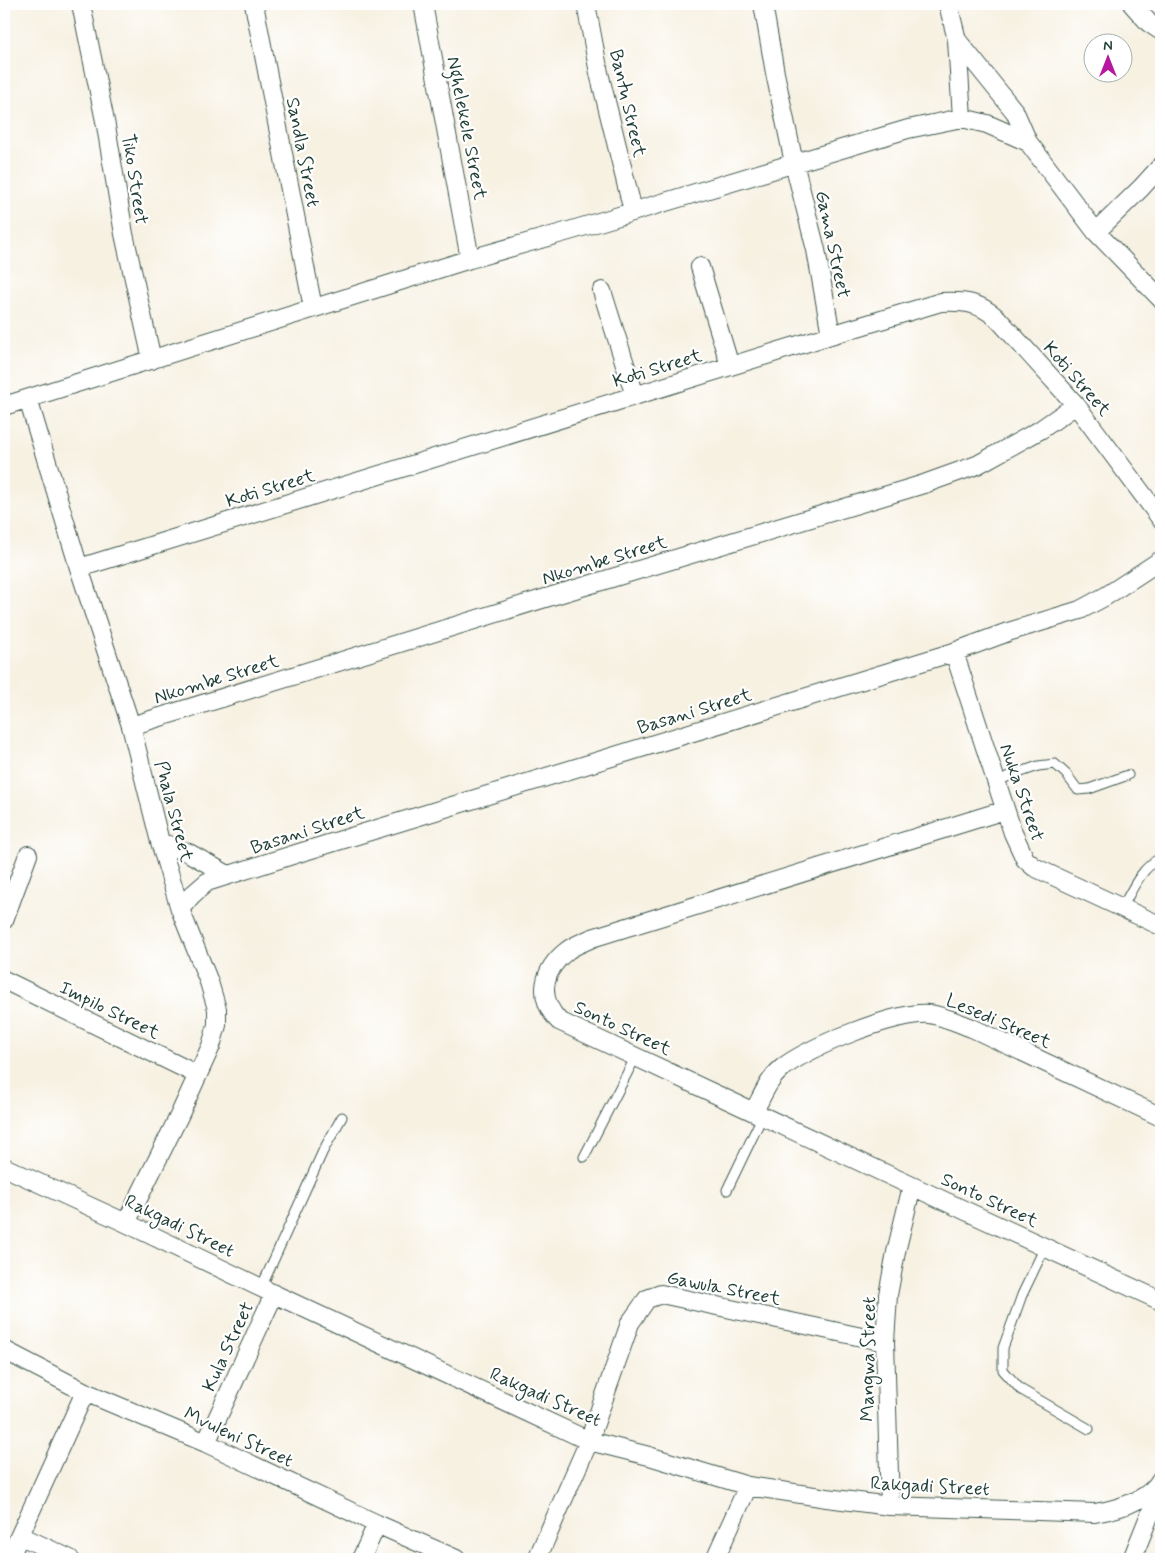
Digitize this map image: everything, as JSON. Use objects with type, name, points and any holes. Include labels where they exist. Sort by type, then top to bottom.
[{"type":"street","name":"Tiko Street","points":[[81,4],[106,126],[124,234],[152,360]]},
{"type":"street","name":"Sandla Street","points":[[254,4],[313,308]]},
{"type":"street","name":"Nghelekele Street","points":[[423,4],[470,259]]},
{"type":"street","name":"Bantu Street","points":[[586,4],[599,73],[633,211]]},
{"type":"street","name":"Gama Street","points":[[763,4],[794,163],[816,250],[831,335]]},
{"type":"street","points":[[948,4],[957,40],[962,118]]},
{"type":"street","points":[[1132,4],[1149,23],[1161,31]]},
{"type":"street","points":[[957,40],[1015,112],[1028,142],[1096,232],[1161,299]]},
{"type":"street","points":[[4,406],[470,259],[908,129],[962,118],[987,124],[1028,142]]},
{"type":"street","points":[[1096,232],[1161,166]]},
{"type":"street","points":[[700,267],[730,366]]},
{"type":"street","points":[[602,291],[635,396]]},
{"type":"street","name":"Koti Street","points":[[79,568],[831,335],[941,302],[959,301],[974,304],[988,310],[998,320],[1076,405],[1161,519]]},
{"type":"street","name":"Phala Street","points":[[28,399],[79,568],[131,726],[160,842],[180,909],[209,982],[217,1010],[217,1025],[211,1046],[126,1222]]},
{"type":"street","name":"Nkombe Street","points":[[131,726],[924,484],[977,465],[1040,430],[1076,405]]},
{"type":"street","name":"Basani Street","points":[[180,909],[207,882],[228,875],[954,652],[1008,632],[1080,610],[1106,596],[1161,560]]},
{"type":"street","name":"Nuka Street","points":[[954,652],[1005,810],[1025,859],[1034,867],[1161,926]]},
{"type":"street","name":"Sonto Street","points":[[1005,810],[592,938],[569,949],[554,964],[545,984],[544,993],[550,1012],[559,1020],[1161,1301]]},
{"type":"street","points":[[160,842],[189,853],[228,875]]},
{"type":"street","points":[[4,920],[28,855]]},
{"type":"street","name":"Impilo Street","points":[[4,980],[198,1075]]},
{"type":"street","name":"Lesedi Street","points":[[758,1113],[770,1082],[780,1070],[801,1056],[847,1034],[914,1015],[929,1014],[972,1028],[1161,1117]]},
{"type":"street","name":"Rakgadi Street","points":[[4,1167],[126,1222],[267,1291],[589,1441],[649,1456],[748,1486],[890,1506],[1094,1514],[1114,1510],[1137,1501],[1159,1483]]},
{"type":"street","name":"Mangwa Street","points":[[890,1506],[885,1342],[888,1296],[896,1252],[912,1186]]},
{"type":"street","name":"Kula Street","points":[[206,1443],[267,1291]]},
{"type":"street","name":"Gawula Street","points":[[589,1441],[630,1323],[647,1299],[653,1296],[660,1294],[692,1300],[748,1314],[885,1342]]},
{"type":"street","name":"Mvuleni Street","points":[[4,1350],[85,1392],[206,1443],[376,1524],[456,1559]]},
{"type":"street","points":[[9,1559],[85,1392]]},
{"type":"street","points":[[537,1559],[589,1441]]},
{"type":"street","points":[[1132,1559],[1152,1508],[1159,1483]]},
{"type":"street","points":[[715,1559],[748,1486]]},
{"type":"street","points":[[361,1559],[376,1524]]},
{"type":"street","points":[[21,1536],[70,1559]]},
{"type":"lane","points":[[996,781],[1038,766],[1055,764],[1066,774],[1078,790],[1089,790],[1128,775]]},
{"type":"lane","points":[[1122,908],[1141,875],[1161,858]]},
{"type":"lane","points":[[584,1156],[636,1056]]},
{"type":"lane","points":[[728,1190],[758,1113]]},
{"type":"lane","points":[[267,1291],[323,1151],[342,1117]]},
{"type":"lane","points":[[1045,1247],[1022,1295],[1003,1348],[1003,1370],[1020,1389],[1089,1429]]}]
